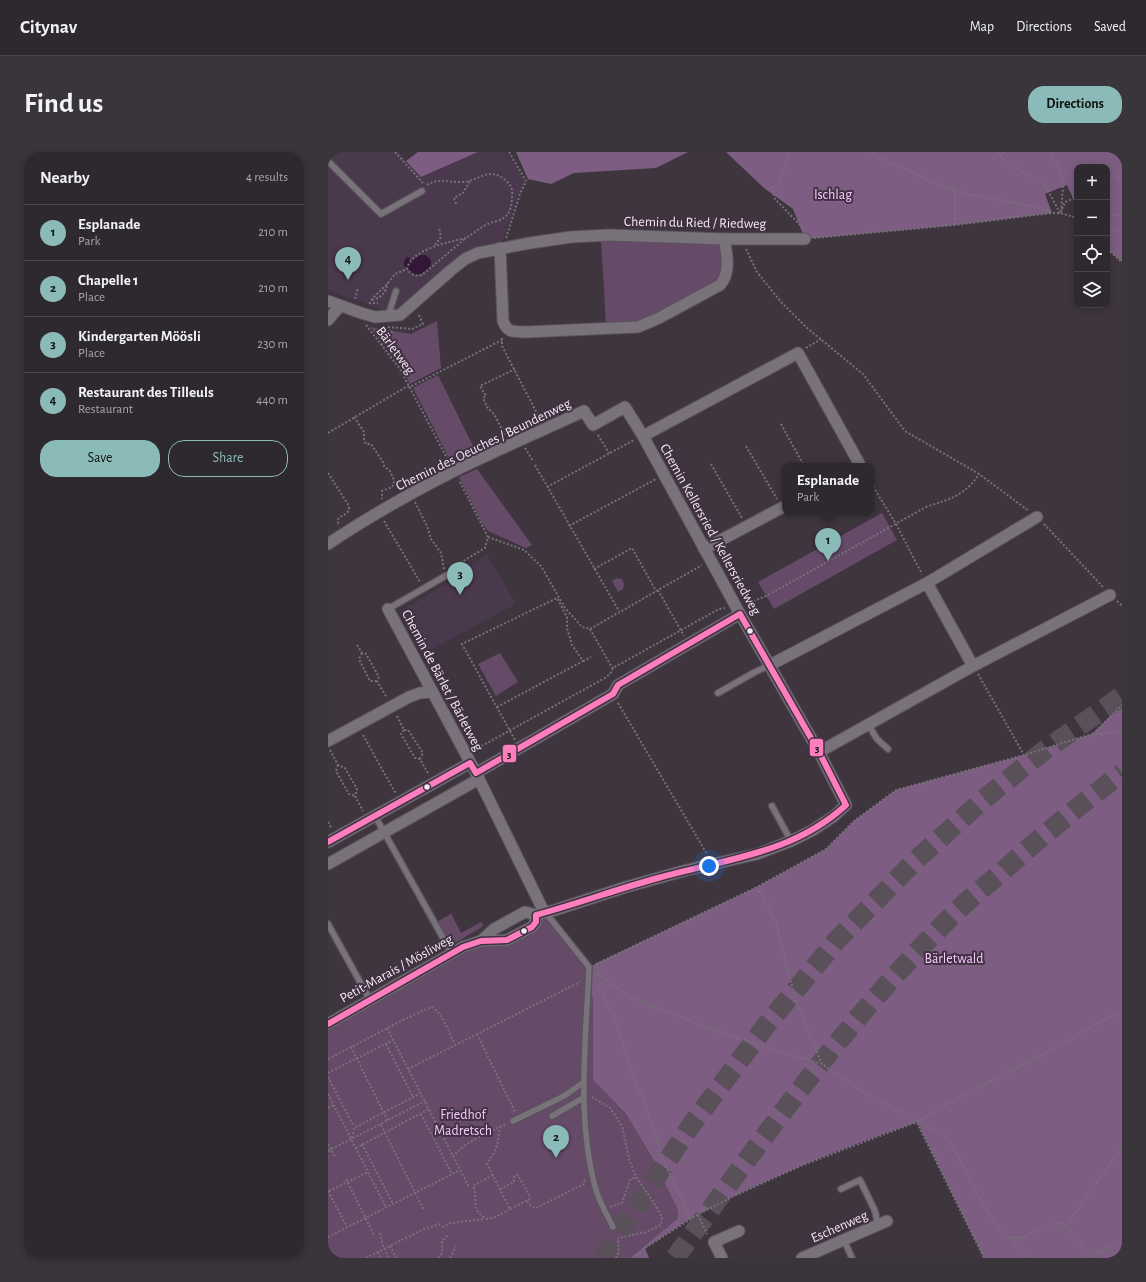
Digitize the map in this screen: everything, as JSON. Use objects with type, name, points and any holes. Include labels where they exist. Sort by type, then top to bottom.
[{"type":"street","name":"Chemin du Ried / Riedweg","points":[[400,315],[465,259],[503,248],[571,237],[609,235],[724,239],[801,239]]},
{"type":"street","points":[[503,248],[501,303],[503,321],[506,328],[511,331],[526,332],[638,327],[659,318],[720,285],[723,281],[727,262],[724,239]]},
{"type":"street","points":[[328,301],[386,321],[400,315]]},
{"type":"street","points":[[328,320],[340,306]]},
{"type":"street","points":[[643,436],[798,353],[859,463]]},
{"type":"street","name":"Chemin Kellersried / Kellersriedweg","points":[[592,425],[625,406],[643,436],[710,561],[819,752],[846,805],[834,816],[791,842]]},
{"type":"street","name":"Chemin des Oeuches / Beundenweg","points":[[328,544],[379,513],[454,472],[584,411],[592,425]]},
{"type":"street","points":[[704,549],[782,507]]},
{"type":"street","points":[[770,665],[927,583],[1037,517]]},
{"type":"street","points":[[927,583],[973,666]]},
{"type":"street","points":[[819,752],[973,666],[1110,595]]},
{"type":"street","name":"Chemin de Bärlet / Bärletweg","points":[[388,609],[431,692],[478,776],[540,913]]},
{"type":"street","points":[[328,864],[478,776],[519,748],[613,694],[618,685],[740,614]]},
{"type":"street","points":[[328,741],[392,705],[414,695],[431,692]]},
{"type":"street","points":[[328,842],[370,816],[470,763]]},
{"type":"street","points":[[540,913],[555,910],[626,887],[687,870],[757,854],[791,842]]},
{"type":"street","name":"Petit-Marais / Mösliweg","points":[[328,1023],[463,947],[481,941],[507,940],[532,927],[540,913],[525,912],[494,929],[481,941]]},
{"type":"street","name":"Eschenweg","points":[[802,1258],[883,1223]]},
{"type":"street","points":[[722,1258],[714,1242],[739,1231]]},
{"type":"lane","points":[[328,161],[382,214],[422,191]]},
{"type":"lane","points":[[386,321],[396,291]]},
{"type":"lane","name":"Chemin de Bärlet / Bärletweg","points":[[388,609],[446,573]]},
{"type":"lane","points":[[718,693],[770,665]]},
{"type":"lane","points":[[868,724],[877,739],[888,749]]},
{"type":"lane","points":[[772,806],[791,842]]},
{"type":"lane","points":[[370,816],[384,832],[452,954]]},
{"type":"lane","points":[[540,913],[589,968],[584,1082],[588,1144],[596,1192],[613,1227]]},
{"type":"lane","points":[[328,924],[370,1000]]},
{"type":"lane","points":[[512,1121],[564,1096],[584,1082]]},
{"type":"lane","points":[[552,1116],[584,1098]]},
{"type":"lane","points":[[841,1189],[860,1180],[875,1211],[883,1223]]},
{"type":"lane","points":[[844,1240],[852,1258]]},
{"type":"path","points":[[395,152],[425,186],[432,182],[444,180],[461,182],[470,181],[477,177],[495,174],[509,183],[513,192],[510,209],[507,216],[501,220],[490,223],[466,238],[422,275],[413,275],[407,268]]},
{"type":"path","points":[[503,248],[506,234],[526,181],[509,152]]},
{"type":"path","points":[[790,152],[780,182],[772,188],[775,199],[802,227],[801,239],[955,225],[1052,213]]},
{"type":"path","points":[[868,152],[937,184],[966,194],[1028,205],[1052,213],[1074,217]]},
{"type":"path","points":[[998,152],[1006,160],[1045,185],[1060,214]]},
{"type":"path","points":[[1051,152],[1059,169],[1063,186],[1060,214]]},
{"type":"path","points":[[1110,182],[1122,176]]},
{"type":"path","points":[[456,204],[454,198],[463,193],[470,181]]},
{"type":"path","points":[[955,190],[955,225]]},
{"type":"path","points":[[1060,214],[1065,202],[1074,198]]},
{"type":"path","points":[[1110,215],[1122,215]]},
{"type":"path","points":[[434,246],[441,236],[439,227]]},
{"type":"path","points":[[1110,229],[1122,232]]},
{"type":"path","points":[[388,283],[386,293],[380,298],[371,300],[395,274],[407,268],[410,260],[434,246],[466,238]]},
{"type":"path","points":[[743,238],[748,256],[768,287],[807,328],[863,374],[905,431],[978,474],[1037,517],[1110,595]]},
{"type":"path","points":[[1110,252],[1122,262]]},
{"type":"path","points":[[356,296],[358,289]]},
{"type":"path","points":[[367,303],[378,303]]},
{"type":"path","points":[[386,321],[395,329],[412,329],[423,324],[416,310]]},
{"type":"path","points":[[381,345],[395,329],[400,320],[400,315]]},
{"type":"path","name":"Bärletweg","points":[[366,326],[400,369],[409,386]]},
{"type":"path","points":[[506,328],[502,340],[502,346],[542,422]]},
{"type":"path","points":[[798,353],[821,339]]},
{"type":"path","points":[[328,433],[409,386],[412,386],[502,340]]},
{"type":"path","points":[[507,438],[494,414],[487,407],[483,398],[486,396],[480,386],[515,369]]},
{"type":"path","points":[[409,386],[451,465]]},
{"type":"path","points":[[354,417],[364,432],[366,444],[371,444],[375,449],[384,466],[390,471],[394,480],[392,487],[382,491],[382,496]]},
{"type":"path","points":[[781,424],[802,463]]},
{"type":"path","points":[[592,425],[609,453]]},
{"type":"path","points":[[547,487],[643,436]]},
{"type":"path","points":[[522,444],[533,461]]},
{"type":"path","points":[[746,446],[782,504]]},
{"type":"path","points":[[711,464],[746,526]]},
{"type":"path","points":[[535,465],[620,612]]},
{"type":"path","points":[[328,473],[349,506],[347,513],[338,519],[338,523]]},
{"type":"path","points":[[890,527],[926,507],[962,493],[972,484],[978,474]]},
{"type":"path","points":[[569,526],[648,482],[664,476]]},
{"type":"path","points":[[457,478],[488,537],[524,550],[530,555],[541,566],[565,608],[582,627],[590,629],[710,561]]},
{"type":"path","points":[[874,488],[896,524],[927,583]]},
{"type":"path","points":[[414,501],[427,526],[431,539],[441,553],[446,573],[485,548],[488,537]]},
{"type":"path","points":[[379,513],[419,578],[421,585]]},
{"type":"path","points":[[594,569],[632,548],[688,644]]},
{"type":"path","points":[[519,748],[462,644],[557,598],[567,617],[567,628],[572,644],[583,661]]},
{"type":"path","points":[[590,629],[613,668]]},
{"type":"path","points":[[357,645],[362,653],[366,654],[376,671],[379,677],[377,681],[392,705],[404,730],[402,734],[408,746],[415,758],[420,759],[431,779]]},
{"type":"path","points":[[362,653],[359,659],[370,680],[377,681]]},
{"type":"path","points":[[497,707],[591,657]]},
{"type":"path","points":[[973,666],[1024,755]]},
{"type":"path","points":[[474,747],[478,748],[605,678]]},
{"type":"path","points":[[613,694],[710,859]]},
{"type":"path","points":[[1092,734],[1122,705]]},
{"type":"path","points":[[357,725],[398,798]]},
{"type":"path","points":[[404,730],[408,730],[423,753],[420,759]]},
{"type":"path","points":[[589,968],[757,887],[826,849],[854,821],[896,790],[1024,755],[1092,734],[1122,732]]},
{"type":"path","points":[[328,747],[338,765],[345,768],[357,789],[354,796]]},
{"type":"path","points":[[338,765],[336,771],[349,794],[354,796],[370,816]]},
{"type":"path","points":[[757,887],[768,905],[776,923],[796,1002],[822,1064]]},
{"type":"path","points":[[589,968],[631,998],[733,1037],[822,1064],[861,1091],[944,1136],[955,1150],[984,1206],[1000,1230],[1028,1258]]},
{"type":"path","points":[[589,968],[616,1021],[631,1069],[664,1162],[690,1218],[698,1215]]},
{"type":"path","points":[[408,1069],[588,979]]},
{"type":"path","points":[[328,1059],[387,1028],[424,1010],[432,1008],[436,1010],[455,1045]]},
{"type":"path","points":[[633,1258],[645,1248],[698,1215],[734,1196],[803,1165],[917,1122],[947,1104],[1122,1012]]},
{"type":"path","points":[[387,1028],[469,1187]]},
{"type":"path","points":[[478,1034],[519,1118]]},
{"type":"path","points":[[328,1073],[393,1040]]},
{"type":"path","points":[[386,1044],[413,1097]]},
{"type":"path","points":[[351,1047],[388,1120]]},
{"type":"path","points":[[328,1077],[354,1128],[351,1139]]},
{"type":"path","points":[[354,1128],[421,1093]]},
{"type":"path","points":[[328,1094],[386,1207]]},
{"type":"path","points":[[594,1097],[610,1108],[622,1126],[629,1159],[636,1177],[656,1206],[662,1218],[661,1225],[646,1232],[618,1238]]},
{"type":"path","points":[[328,1151],[425,1101]]},
{"type":"path","points":[[328,1108],[334,1105]]},
{"type":"path","points":[[356,1148],[429,1109]]},
{"type":"path","points":[[421,1114],[452,1174]]},
{"type":"path","points":[[454,1157],[458,1150],[467,1144],[512,1121]]},
{"type":"path","points":[[917,1122],[984,1258]]},
{"type":"path","points":[[380,1125],[424,1210]]},
{"type":"path","points":[[500,1126],[497,1146],[487,1164],[510,1209]]},
{"type":"path","points":[[328,1144],[335,1157]]},
{"type":"path","points":[[362,1144],[393,1204]]},
{"type":"path","points":[[1066,1226],[1122,1147]]},
{"type":"path","points":[[328,1237],[460,1170]]},
{"type":"path","points":[[347,1227],[328,1191],[368,1172]]},
{"type":"path","points":[[442,1227],[451,1223],[496,1217],[531,1198],[518,1174],[514,1176],[514,1182],[500,1189]]},
{"type":"path","points":[[486,1219],[479,1215],[476,1210],[475,1191],[473,1186],[493,1175]]},
{"type":"path","points":[[603,1207],[613,1207],[622,1203],[630,1180],[636,1177]]},
{"type":"path","points":[[346,1179],[374,1235]]},
{"type":"path","points":[[527,1200],[530,1206],[536,1208],[584,1184],[585,1180]]},
{"type":"path","points":[[698,1215],[710,1239],[714,1242]]},
{"type":"path","points":[[1009,1238],[1022,1238],[1050,1224],[1060,1223],[1066,1226],[1088,1251],[1094,1252],[1122,1245]]},
{"type":"path","points":[[366,1258],[424,1229],[440,1224]]},
{"type":"path","points":[[613,1227],[618,1238],[619,1251],[616,1258]]},
{"type":"path","points":[[380,1232],[384,1249],[389,1258]]},
{"type":"path","points":[[438,1258],[442,1253],[442,1241],[448,1236]]},
{"type":"path","points":[[1084,1258],[1118,1245]]},
{"type":"path","points":[[390,1246],[396,1258]]},
{"type":"path","points":[[450,1258],[456,1246]]},
{"type":"path","points":[[378,1252],[381,1258]]},
{"type":"shaded area","points":[[328,152],[399,152],[421,177],[478,152],[506,152],[525,181],[502,242],[463,254],[398,310],[377,312],[381,309],[328,290]]},
{"type":"shaded area","points":[[421,255],[425,255],[431,260],[431,266],[422,273],[416,275],[413,274],[404,266],[404,262],[407,257],[410,258],[409,260],[411,261]]},
{"type":"shaded area","points":[[487,554],[516,604],[425,653],[402,611],[447,583]]},
{"type":"green space","points":[[418,152],[478,152],[421,177],[406,161]]},
{"type":"green space","points":[[516,152],[688,152],[656,168],[574,173],[551,184],[528,179]]},
{"type":"green space","name":"Ischlag","points":[[726,152],[1122,152],[1122,262],[1110,252],[1110,164],[1074,164],[1074,201],[1067,185],[1045,194],[1052,213],[955,225],[805,239],[793,209],[764,188]]},
{"type":"green space","points":[[601,239],[714,242],[722,250],[721,273],[712,284],[651,317],[637,322],[606,324]]},
{"type":"green space","points":[[437,321],[441,368],[410,384],[401,367],[370,327],[411,334]]},
{"type":"green space","points":[[438,375],[475,450],[451,462],[413,388]]},
{"type":"green space","points":[[477,469],[532,545],[526,548],[488,531],[482,523],[459,477]]},
{"type":"green space","points":[[882,513],[897,540],[774,609],[758,582]]},
{"type":"green space","points":[[617,578],[622,579],[624,584],[623,589],[618,592],[612,581]]},
{"type":"green space","points":[[500,653],[518,682],[496,696],[478,664]]},
{"type":"green space","name":"Bärletwald","points":[[1122,705],[1122,1258],[984,1258],[917,1122],[833,1153],[779,1175],[725,1200],[678,1226],[645,1248],[649,1258],[630,1258],[678,1218],[677,1208],[653,1159],[626,1114],[593,1080],[593,1004],[589,967],[757,887],[826,849],[854,821],[896,790],[1024,755],[1092,734]]},
{"type":"green space","name":"Friedhof Madretsch","points":[[544,912],[589,967],[593,1004],[593,1080],[626,1114],[653,1159],[677,1208],[678,1218],[630,1258],[328,1258],[328,1024],[463,947],[507,940]]},
{"type":"green space","points":[[453,913],[452,915],[461,933],[481,922],[483,925],[455,943],[449,942],[438,921]]},
{"type":"tunnel","points":[[602,1258],[692,1124],[764,1028],[837,940],[917,859],[984,799],[1045,750],[1122,696]]},
{"type":"tunnel","points":[[675,1258],[808,1079],[843,1035],[917,952],[956,912],[998,875],[1062,820],[1122,773]]},
{"type":"transit line","name":"3","points":[[328,842],[470,763],[476,773],[613,694],[618,685],[740,614],[819,752],[846,805],[825,821],[804,834],[781,845],[757,853],[643,882],[536,915],[536,922],[532,927],[507,940],[481,941],[463,947],[328,1024]]},
{"type":"place","name":"Restaurant des Tilleuls","points":[[348,280]]},
{"type":"place","name":"Esplanade","points":[[828,561]]},
{"type":"place","name":"Kindergarten Möösli","points":[[460,595]]},
{"type":"place","name":"Chapelle 1","points":[[556,1158]]}]
